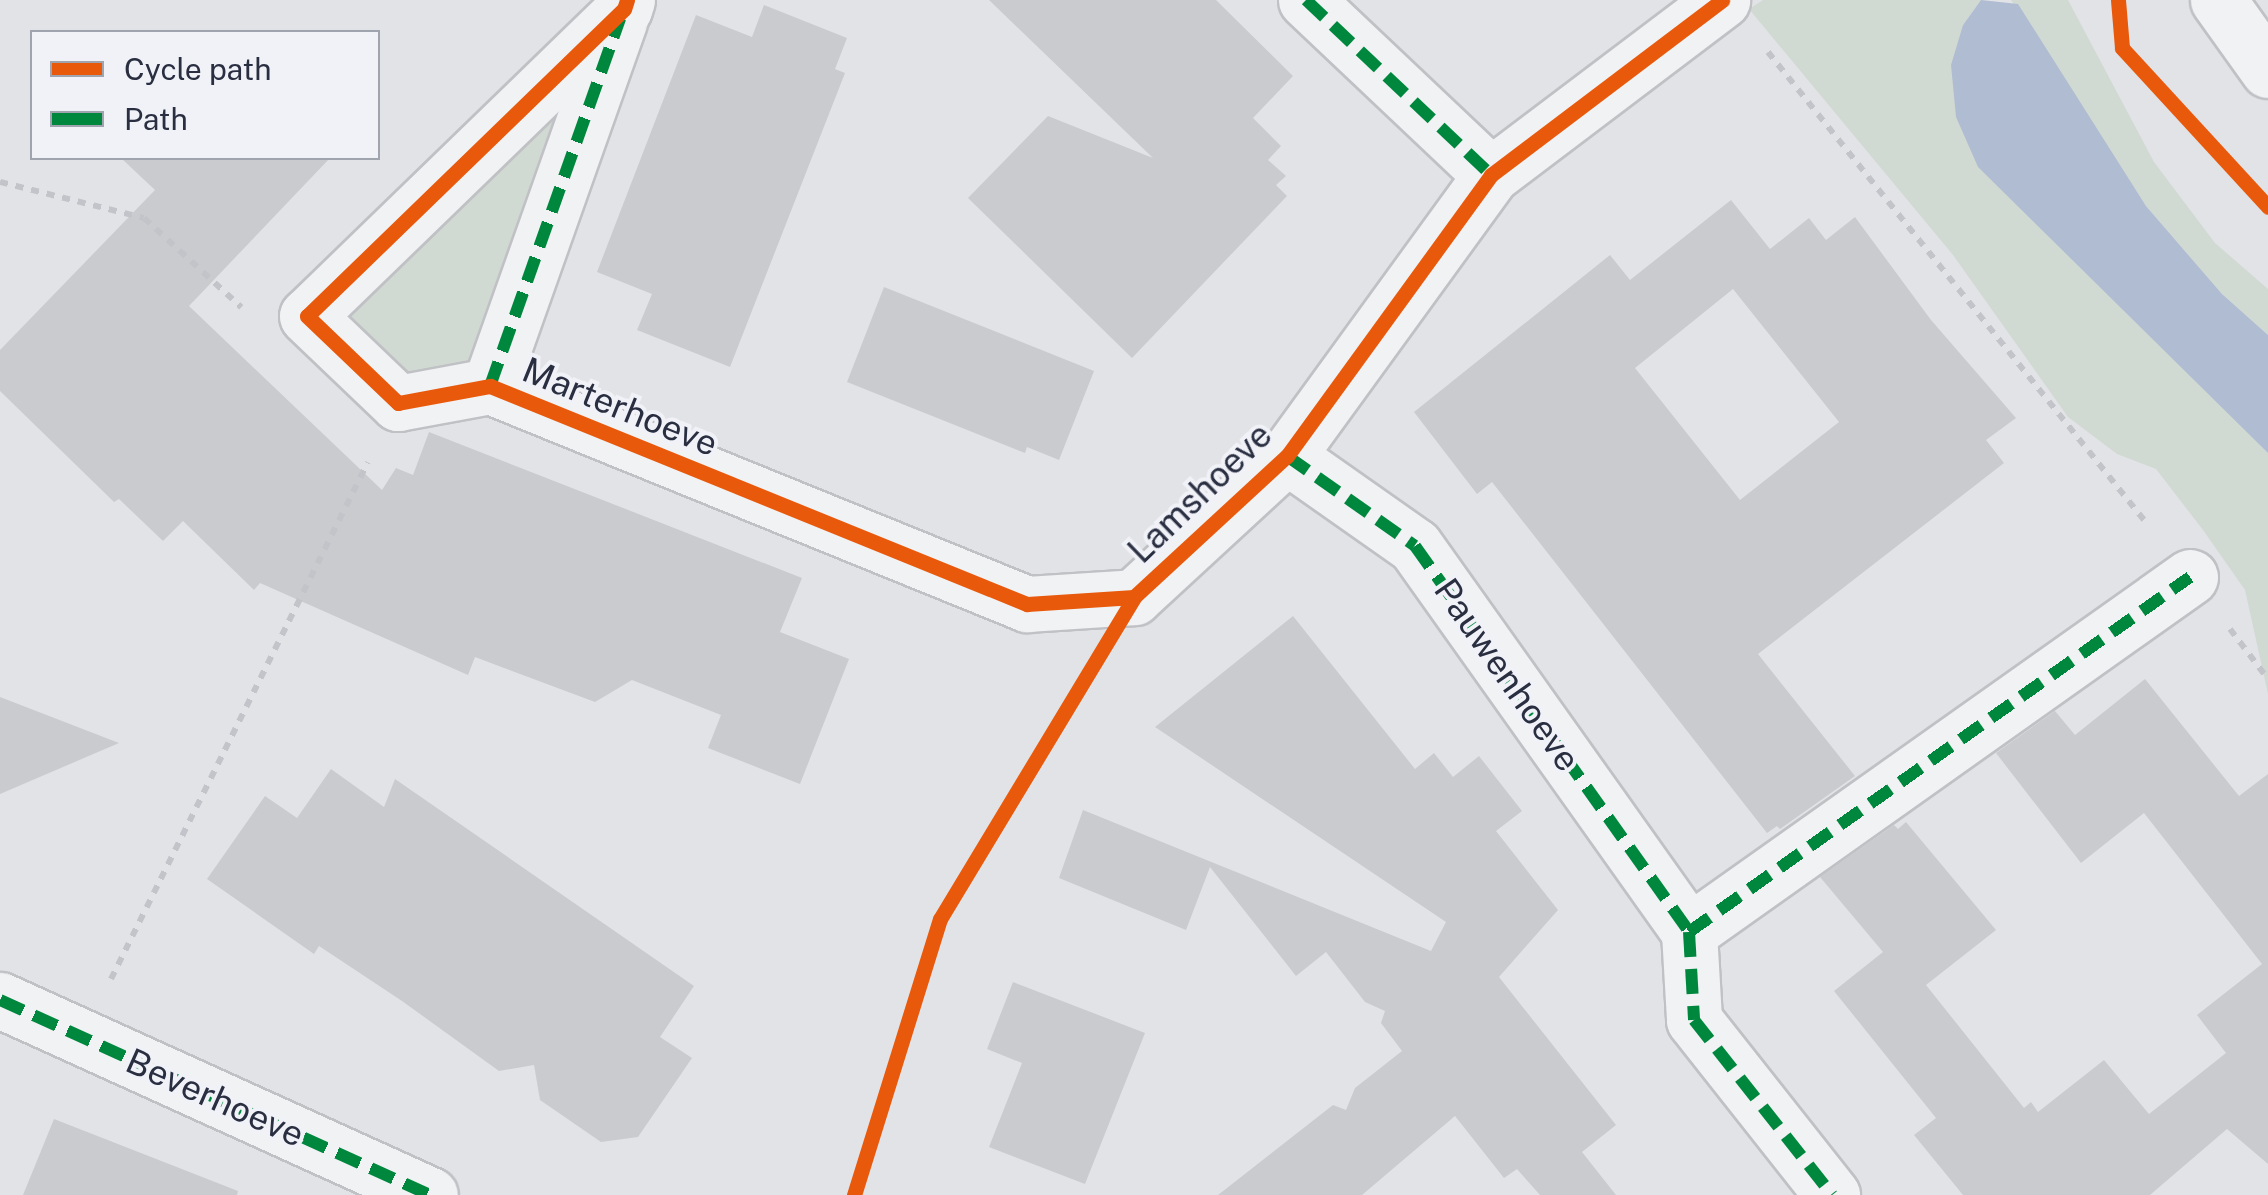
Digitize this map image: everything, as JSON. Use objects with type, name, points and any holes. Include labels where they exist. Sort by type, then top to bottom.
[{"type":"street","points":[[1306,0],[1491,175]]},
{"type":"street","name":"Lamshoeve","points":[[1134,597],[1287,456],[1491,175],[1722,0]]},
{"type":"street","points":[[2218,0],[2268,70]]},
{"type":"street","name":"Marterhoeve","points":[[306,316],[625,5]]},
{"type":"street","name":"Marterhoeve","points":[[490,386],[625,5]]},
{"type":"street","points":[[306,316],[398,402]]},
{"type":"street","name":"Marterhoeve","points":[[398,402],[490,386],[1027,604],[1134,597]]},
{"type":"street","name":"Pauwenhoeve","points":[[1287,456],[1415,546],[1690,932]]},
{"type":"street","points":[[1832,1195],[1694,1020],[1690,932],[2190,577]]},
{"type":"street","name":"Beverhoeve","points":[[0,1000],[430,1195]]},
{"type":"path","points":[[1763,46],[2190,577]]},
{"type":"path","points":[[0,182],[144,218],[236,306],[306,316]]},
{"type":"path","points":[[82,1039],[398,402]]},
{"type":"shaded area","points":[[1763,0],[1981,0],[1963,25],[2208,391],[2268,453],[2268,694],[2245,590],[2203,530],[2156,469],[2117,454],[2068,417],[1953,255],[1749,9]]},
{"type":"shaded area","points":[[2011,0],[2068,0],[2154,162],[2215,243],[2268,289],[2268,335],[2222,294],[2146,206]]},
{"type":"shaded area","points":[[624,9],[490,386],[398,403],[307,316]]},
{"type":"water","points":[[1981,0],[2018,4],[2146,206],[2222,294],[2268,335],[2268,453],[1978,167],[1956,117],[1951,65],[1963,25]]},
{"type":"building","points":[[989,0],[1216,0],[1293,76],[1253,118],[1281,146],[1268,160],[1286,176],[1276,185],[1287,196],[1132,358],[968,198],[1048,116],[1153,158]]},
{"type":"building","points":[[764,5],[847,38],[835,69],[845,73],[730,367],[637,330],[652,294],[597,272],[696,15],[752,37]]},
{"type":"building","points":[[123,160],[328,160],[189,306],[382,490],[396,468],[413,475],[429,432],[802,578],[780,632],[849,659],[800,784],[708,748],[721,715],[632,680],[595,702],[475,657],[468,675],[260,583],[254,590],[183,521],[163,541],[119,499],[114,502],[0,391],[0,350],[155,190]]},
{"type":"building","points":[[1731,200],[1770,249],[1809,218],[1826,240],[1855,217],[1931,320],[2016,418],[1986,440],[2004,463],[1758,654],[1855,776],[1780,829],[1777,826],[1767,833],[1492,482],[1477,494],[1414,412],[1610,255],[1630,280]],"holes":[[[1733,289],[1839,422],[1740,500],[1635,368]]]},
{"type":"building","points":[[884,287],[1094,371],[1059,460],[1027,447],[1025,453],[847,382]]},
{"type":"building","points":[[1293,616],[1415,769],[1434,753],[1453,777],[1479,756],[1522,811],[1496,831],[1558,910],[1499,977],[1616,1125],[1582,1152],[1616,1195],[1540,1195],[1517,1169],[1504,1178],[1455,1116],[1362,1195],[1218,1195],[1333,1105],[1346,1110],[1355,1088],[1402,1051],[1381,1023],[1385,1011],[1365,1002],[1326,952],[1296,976],[1210,867],[1186,930],[1059,878],[1083,810],[1431,951],[1446,922],[1155,727]]},
{"type":"building","points":[[2145,679],[2239,796],[2268,774],[2268,1164],[2227,1129],[2150,1195],[1963,1195],[1914,1135],[1936,1118],[1834,991],[1883,952],[1820,877],[1894,825],[1898,829],[1906,822],[1996,930],[1926,985],[2024,1108],[2031,1102],[2038,1112],[2104,1060],[2149,1114],[2226,1053],[2197,1015],[2262,964],[2144,813],[2081,863],[1996,753],[2055,711],[2075,735]]},
{"type":"building","points":[[0,697],[119,743],[0,794]]},
{"type":"building","points":[[331,769],[384,807],[395,779],[694,986],[660,1037],[692,1058],[638,1137],[601,1142],[540,1100],[534,1065],[499,1071],[319,946],[314,954],[207,879],[265,796],[297,818]]},
{"type":"building","points":[[1013,982],[1145,1033],[1085,1184],[989,1147],[1022,1063],[987,1049]]},
{"type":"building","points":[[54,1119],[238,1191],[237,1195],[23,1195]]},
{"type":"marked path","points":[[1306,0],[1491,175]]},
{"type":"marked path","points":[[490,386],[620,18]]},
{"type":"marked path","points":[[1287,456],[1415,546],[1689,932],[2190,577]]},
{"type":"marked path","points":[[1689,932],[1694,1020],[1832,1195]]},
{"type":"marked path","points":[[0,1000],[430,1195]]},
{"type":"cycle path","points":[[627,0],[624,9],[307,316],[398,403],[490,386],[1027,604],[1134,597]]},
{"type":"cycle path","points":[[854,1195],[940,919],[1134,597],[1287,456],[1491,175],[1722,0]]},
{"type":"cycle path","points":[[2118,0],[2122,48],[2268,207]]}]
